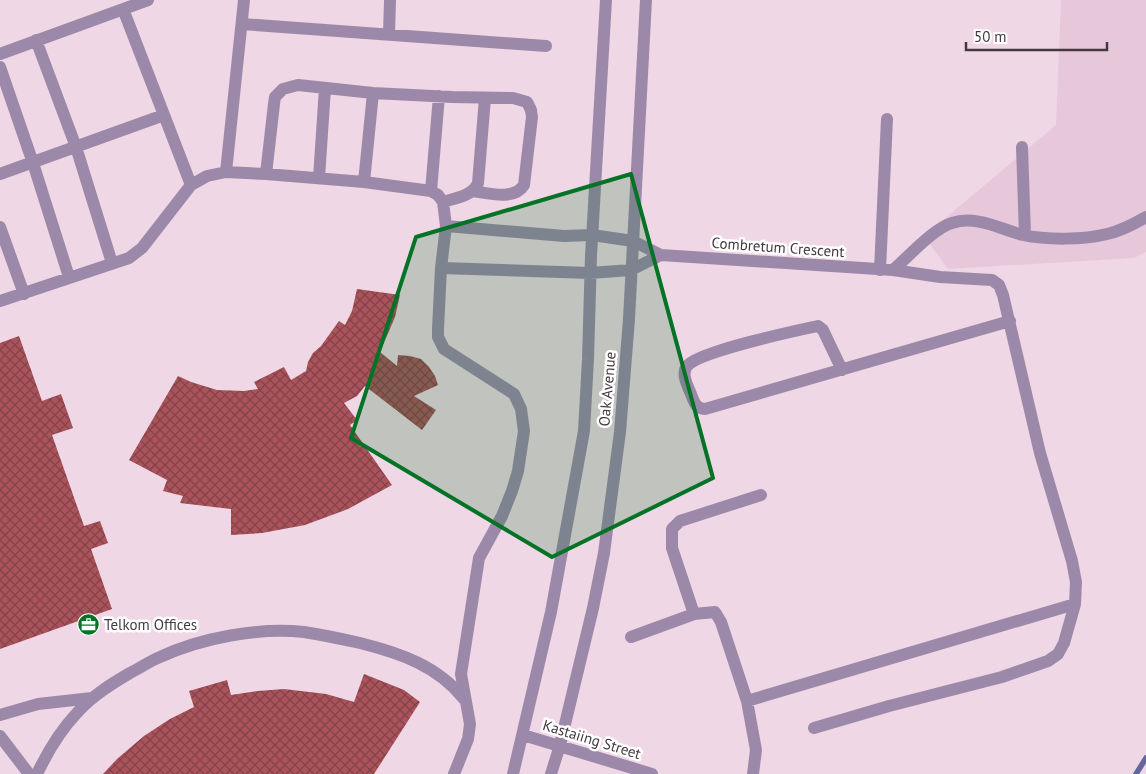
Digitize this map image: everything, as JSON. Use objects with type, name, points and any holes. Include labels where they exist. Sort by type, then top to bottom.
[{"type":"street","points":[[0,54],[148,0]]},
{"type":"street","points":[[226,172],[244,0]]},
{"type":"street","points":[[389,34],[390,0]]},
{"type":"street","name":"Oak Avenue","points":[[513,774],[551,612],[584,431],[590,273],[606,0]]},
{"type":"street","name":"Oak Avenue","points":[[551,774],[560,745],[593,608],[604,553],[620,432],[630,319],[646,0]]},
{"type":"street","points":[[123,9],[191,185]]},
{"type":"street","points":[[242,24],[546,46]]},
{"type":"street","points":[[36,40],[76,147],[112,263]]},
{"type":"street","points":[[0,67],[69,277]]},
{"type":"street","points":[[266,174],[275,98],[283,89],[298,85],[373,93],[513,98],[526,102],[532,117],[524,185],[519,192],[515,194],[496,194],[472,191],[443,202]]},
{"type":"street","points":[[319,178],[325,88]]},
{"type":"street","points":[[364,182],[373,93]]},
{"type":"street","points":[[431,191],[439,96]]},
{"type":"street","points":[[472,191],[478,183],[486,98]]},
{"type":"street","points":[[0,174],[164,115]]},
{"type":"street","points":[[886,119],[886,270]]},
{"type":"street","points":[[1022,147],[1024,235]]},
{"type":"street","points":[[0,300],[24,294],[129,258],[142,248],[191,185],[207,176],[226,172],[319,178],[431,191],[438,195],[443,202],[446,226],[441,268],[438,329],[441,346],[514,394],[521,409],[524,431],[518,471],[512,491],[502,516],[479,558],[462,661],[462,683],[470,724],[468,739],[454,774]]},
{"type":"street","points":[[886,270],[941,228],[951,223],[970,220],[992,224],[1024,235],[1072,238],[1107,234],[1127,227],[1146,217]]},
{"type":"street","name":"Combretum Crescent","points":[[446,226],[564,236],[592,235],[634,241],[661,255],[886,270],[940,277],[995,281],[1003,295],[1010,321]]},
{"type":"street","points":[[0,227],[24,294]]},
{"type":"street","points":[[441,268],[590,273],[631,270],[661,255]]},
{"type":"street","points":[[814,728],[889,706],[1002,677],[1048,661],[1058,654],[1064,643],[1072,622],[1075,604],[1076,582],[1072,561],[1040,453],[1010,321],[842,370],[706,409],[700,409],[695,405],[686,381],[685,371],[687,365],[697,359],[724,350],[818,326],[823,330],[842,370]]},
{"type":"street","points":[[694,614],[672,548],[672,529],[680,521],[761,495]]},
{"type":"street","points":[[746,701],[1075,604]]},
{"type":"street","points":[[631,637],[694,614],[713,612],[718,615],[746,701],[756,750],[753,774]]},
{"type":"street","points":[[37,774],[63,730],[76,713],[92,698],[114,683],[159,657],[198,643],[244,634],[280,631],[304,632],[389,650],[436,672],[456,688],[465,699]]},
{"type":"street","points":[[0,715],[38,704],[92,698]]},
{"type":"street","name":"Kastaiing Street","points":[[523,735],[652,774]]},
{"type":"street","points":[[0,736],[29,774]]},
{"type":"highlighted area","points":[[631,174],[713,478],[552,557],[351,438],[416,237]]},
{"type":"shaded area","points":[[1061,0],[1146,0],[1146,252],[1134,258],[948,269],[924,236],[1056,125]]},
{"type":"building","points":[[357,289],[400,295],[395,317],[380,352],[397,366],[398,355],[421,359],[435,376],[438,385],[414,396],[436,410],[422,430],[365,386],[357,396],[344,403],[357,420],[350,425],[392,485],[348,509],[305,525],[262,533],[231,535],[231,509],[180,503],[183,496],[163,491],[167,480],[129,460],[178,376],[217,390],[244,391],[258,389],[254,382],[284,367],[291,380],[306,371],[313,353],[321,346],[339,321],[345,325],[352,311]]},
{"type":"building","points":[[19,336],[42,401],[61,394],[73,428],[52,435],[84,526],[100,521],[108,543],[91,549],[112,609],[0,649],[0,343]]},
{"type":"building","points":[[364,674],[404,690],[420,702],[374,774],[103,774],[144,736],[170,719],[194,707],[189,691],[227,680],[231,695],[284,689],[326,694],[354,702]]},
{"type":"waterway","points":[[1136,774],[1146,758]]},
{"type":"place","name":"Telkom Offices","points":[[88,624]]}]
